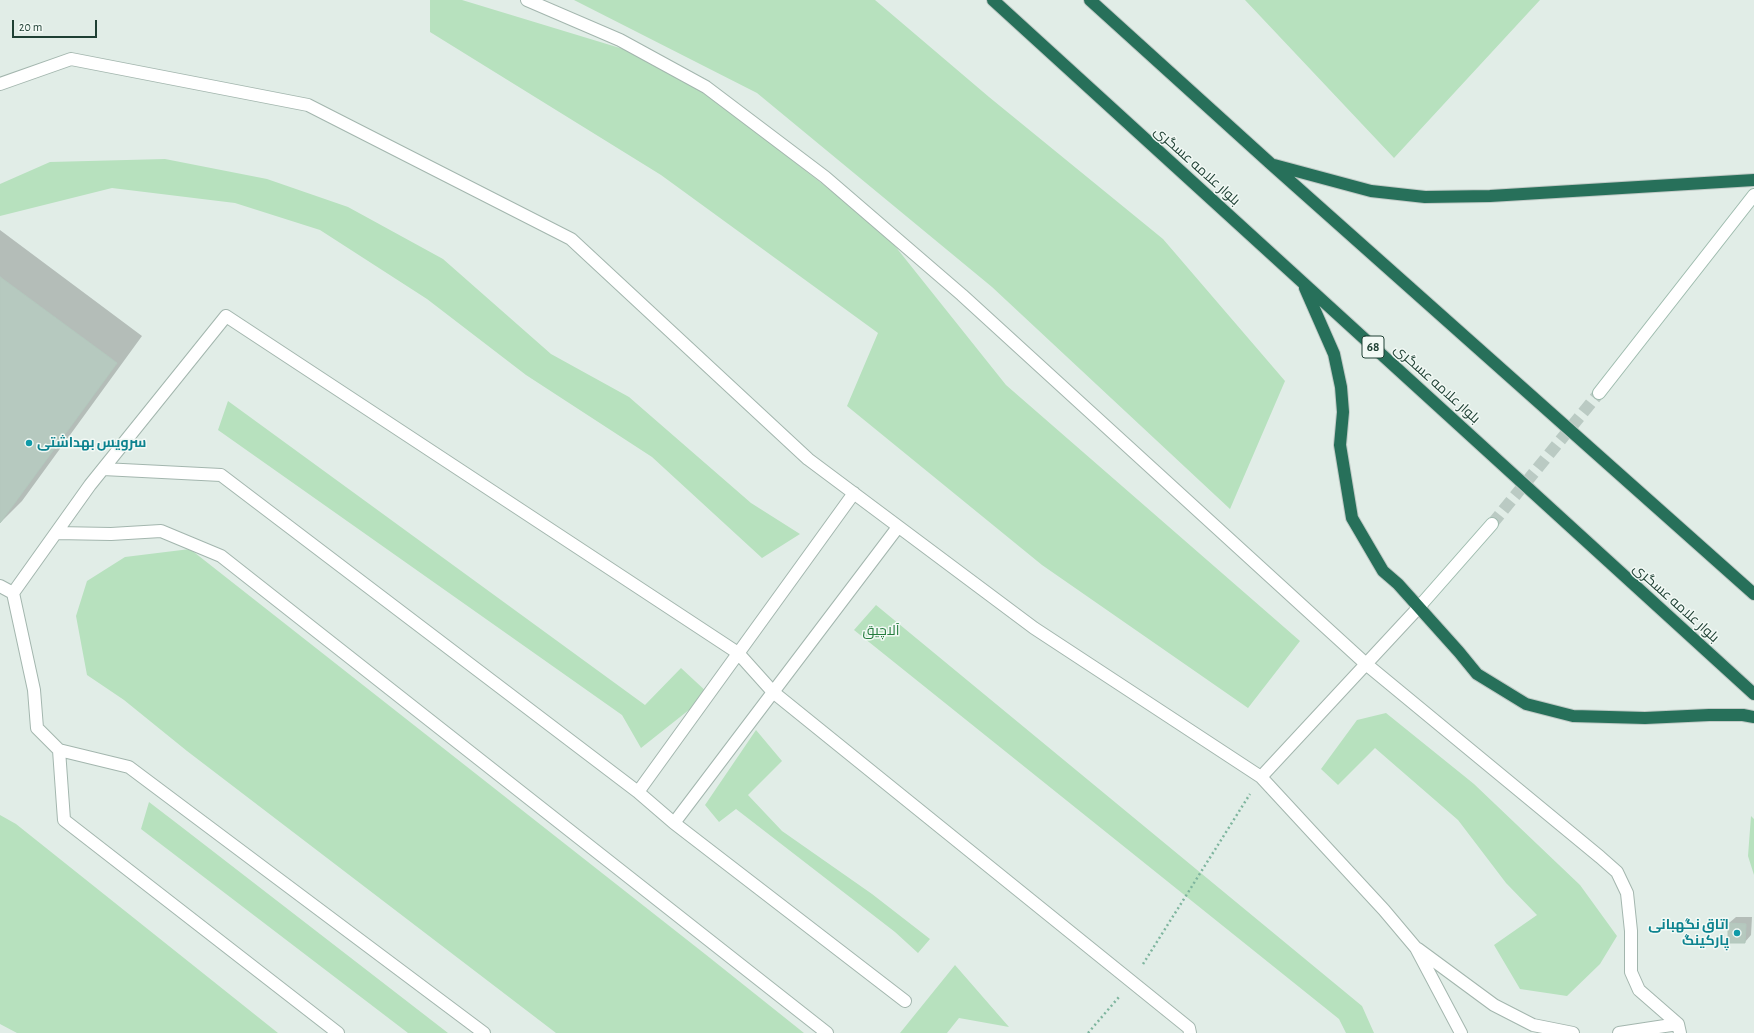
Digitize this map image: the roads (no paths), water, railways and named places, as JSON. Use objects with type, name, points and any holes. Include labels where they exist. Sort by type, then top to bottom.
[{"type":"highway","name":"بلوار علامه عسگری","points":[[993,0],[1754,694]]},
{"type":"highway","points":[[1090,0],[1271,164],[1754,594]]},
{"type":"highway","points":[[1271,164],[1371,192],[1425,197],[1498,196],[1754,180]]},
{"type":"highway","points":[[1303,283],[1334,354],[1341,387],[1343,412],[1340,446],[1352,518],[1383,571],[1398,584],[1419,607],[1477,674],[1526,704],[1573,716],[1645,718],[1709,715],[1754,716]]},
{"type":"street","points":[[527,0],[620,40],[706,87],[826,177],[962,295],[1366,664],[1617,872],[1627,893],[1631,931],[1631,972],[1639,990],[1679,1028]]},
{"type":"street","points":[[0,84],[71,59],[308,105],[571,238],[808,459],[1034,628],[1261,777],[1384,910],[1416,948],[1461,1033]]},
{"type":"street","points":[[1599,393],[1754,195]]},
{"type":"street","points":[[484,1033],[128,767],[59,750],[37,728],[34,690],[13,593],[103,468],[226,316],[738,653],[773,692],[1189,1028],[1190,1033]]},
{"type":"street","points":[[103,468],[221,475],[638,792],[674,823],[905,1001]]},
{"type":"street","points":[[638,792],[854,494]]},
{"type":"street","points":[[1261,777],[1419,607],[1492,524]]},
{"type":"street","points":[[674,823],[898,527]]},
{"type":"street","points":[[56,532],[111,534],[161,531],[221,556],[827,1033]]},
{"type":"street","points":[[0,586],[13,593]]},
{"type":"street","points":[[59,750],[64,820],[338,1033]]},
{"type":"street","points":[[1416,948],[1494,1005],[1533,1025],[1573,1033]]},
{"type":"street","points":[[1619,1033],[1679,1028]]},
{"type":"tunnel","points":[[1492,524],[1599,393]]},
{"type":"place","name":"سرویس بهداشتی","points":[[29,443]]},
{"type":"place","name":"اتاق نگهبانی پارکینگ","points":[[1737,933]]},
{"type":"park label","name":"آلاچیق","points":[[881,631]]}]
